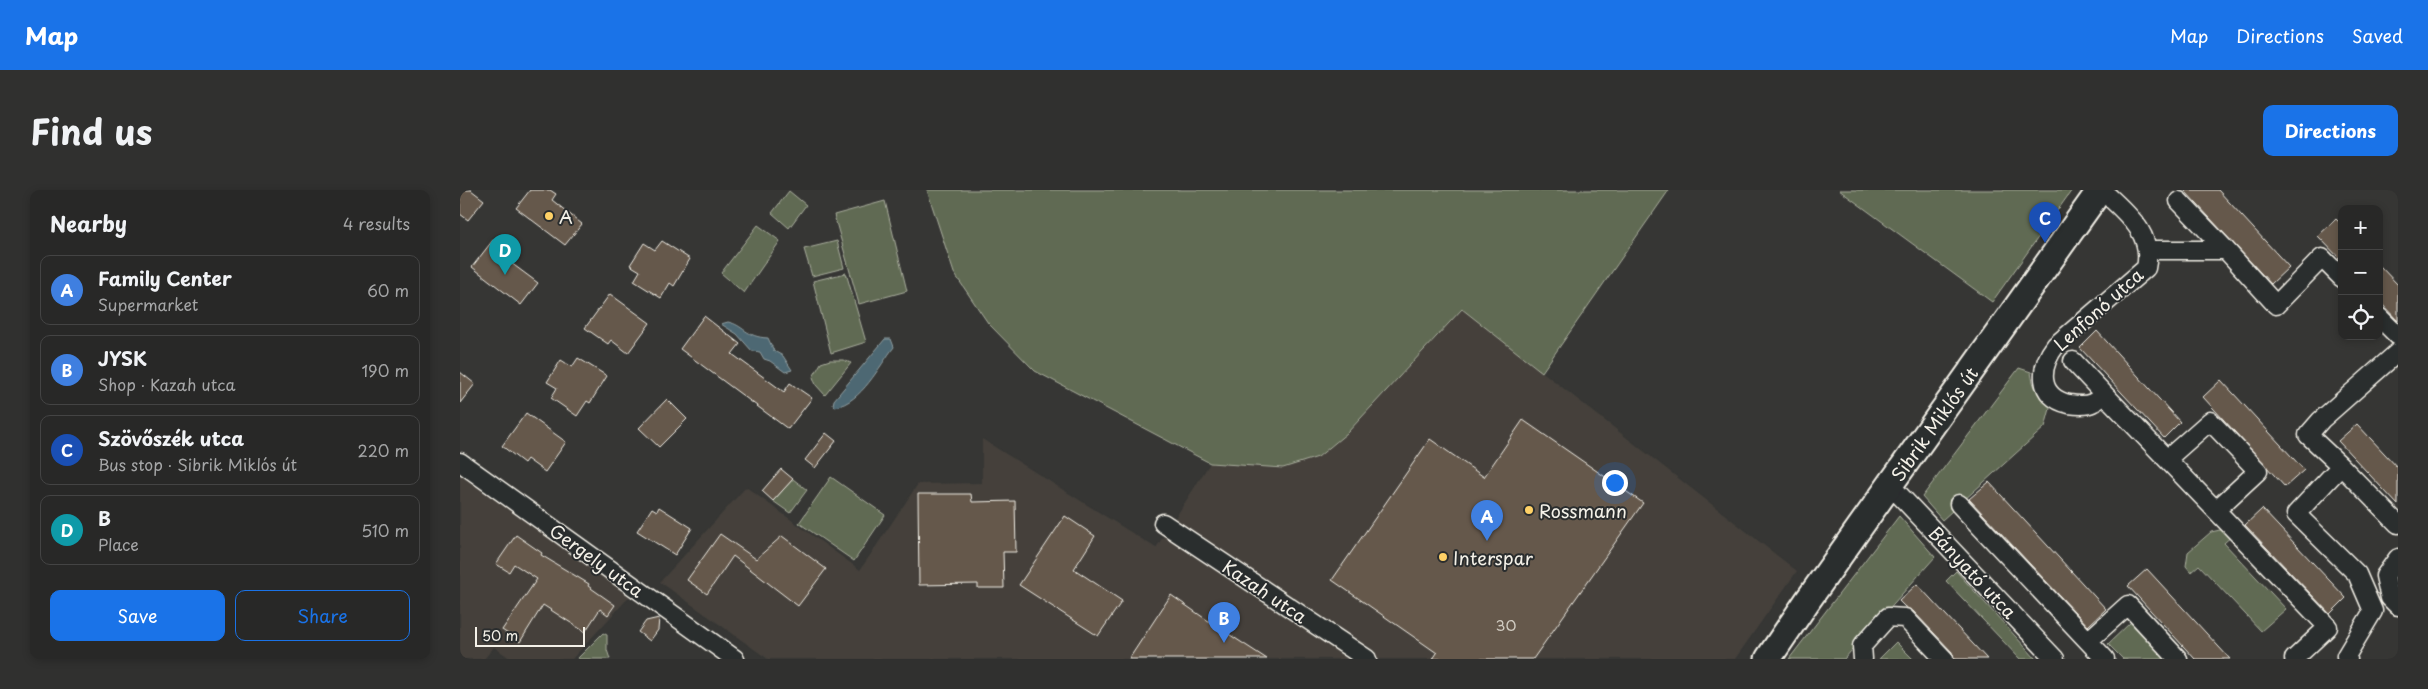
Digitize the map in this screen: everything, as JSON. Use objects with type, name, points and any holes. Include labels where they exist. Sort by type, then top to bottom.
[{"type":"street","points":[[2101,190],[2139,227],[2148,250],[2226,250]]},
{"type":"street","name":"Sibrik Miklós út","points":[[1768,659],[2101,190]]},
{"type":"street","points":[[2179,201],[2276,305],[2322,258],[2338,274]]},
{"type":"street","name":"Lenfonó utca","points":[[2106,395],[2091,404],[2062,402],[2053,396],[2046,387],[2043,377],[2044,366],[2056,345],[2141,274],[2146,268],[2148,250]]},
{"type":"street","points":[[2383,321],[2398,336]]},
{"type":"street","points":[[2398,352],[2321,420],[2308,435],[2398,524]]},
{"type":"street","name":"Lenfonó utca","points":[[2073,361],[2217,509],[2328,627],[2294,659]]},
{"type":"street","points":[[2167,459],[2210,421],[2258,471],[2217,509]]},
{"type":"street","name":"Gergely utca","points":[[460,462],[735,659]]},
{"type":"street","points":[[2341,466],[2296,514],[2357,574],[2373,611],[2346,656],[2348,659]]},
{"type":"street","name":"Bányató utca","points":[[1890,485],[2055,659]]},
{"type":"street","points":[[1959,504],[2105,659]]},
{"type":"street","name":"Kazah utca","points":[[1163,523],[1368,659]]},
{"type":"street","points":[[2398,558],[2385,576],[2390,598],[2398,606]]},
{"type":"street","points":[[2088,641],[2128,605],[2178,659]]},
{"type":"street","points":[[1863,659],[1862,646],[1888,616],[1905,618],[1944,659]]},
{"type":"shaded area","points":[[1462,309],[1797,571],[1735,659],[768,659],[660,582],[746,487],[860,570],[918,484],[982,483],[982,439],[1156,548],[1210,463],[1283,468],[1318,457],[1347,433]]},
{"type":"shaded area","points":[[460,475],[631,595],[572,659],[511,659],[494,647],[484,659],[460,659]]},
{"type":"green space","points":[[927,190],[1669,190],[1542,372],[1462,309],[1347,433],[1318,457],[1283,468],[1210,463],[1035,371],[988,323],[954,273]]},
{"type":"green space","points":[[1839,190],[2072,190],[1992,302]]},
{"type":"green space","points":[[789,191],[806,205],[789,228],[772,213]]},
{"type":"green space","points":[[885,201],[907,291],[859,304],[834,215]]},
{"type":"green space","points":[[758,225],[780,241],[744,293],[721,273]]},
{"type":"green space","points":[[837,241],[844,268],[812,276],[804,249]]},
{"type":"green space","points":[[846,273],[866,342],[831,353],[813,281]]},
{"type":"green space","points":[[830,360],[843,360],[851,363],[825,395],[816,385],[813,377],[821,363]]},
{"type":"green space","points":[[2019,368],[2031,372],[2037,391],[2051,405],[2045,427],[1942,520],[1922,497]]},
{"type":"green space","points":[[831,477],[885,515],[854,561],[799,523]]},
{"type":"green space","points":[[793,479],[807,490],[790,513],[773,501]]},
{"type":"green space","points":[[1899,516],[1935,557],[1844,659],[1789,659]]},
{"type":"green space","points":[[2228,530],[2233,535],[2224,543],[2286,609],[2261,631],[2199,565],[2191,572],[2186,566],[2188,552],[2211,532]]},
{"type":"green space","points":[[1956,571],[2036,659],[2020,659],[1946,581]]},
{"type":"green space","points":[[2131,622],[2167,659],[2123,659],[2108,644]]},
{"type":"green space","points":[[603,633],[607,635],[607,650],[610,659],[577,659]]},
{"type":"green space","points":[[1896,642],[1913,659],[1879,659]]},
{"type":"water","points":[[728,322],[754,336],[768,338],[774,351],[783,356],[792,370],[785,372],[764,359],[760,352],[752,351],[737,334],[721,324]]},
{"type":"water","points":[[885,339],[891,339],[894,347],[876,373],[854,398],[845,404],[835,407],[833,405],[834,400]]},
{"type":"building","points":[[460,190],[471,190],[484,200],[468,220],[460,214]]},
{"type":"building","name":"A","points":[[530,190],[550,190],[556,194],[552,200],[582,224],[565,245],[516,208]]},
{"type":"building","points":[[2184,190],[2218,190],[2289,267],[2271,284]]},
{"type":"building","points":[[2336,219],[2338,221],[2338,257],[2318,236]]},
{"type":"building","points":[[493,240],[512,254],[507,260],[538,283],[521,305],[472,267]]},
{"type":"building","points":[[662,241],[690,259],[674,286],[670,283],[661,298],[634,281],[640,271],[630,265],[644,243],[655,250]]},
{"type":"building","points":[[2383,269],[2398,285],[2398,321],[2383,305]]},
{"type":"building","points":[[610,294],[650,323],[628,353],[611,340],[608,344],[585,328]]},
{"type":"building","points":[[704,316],[740,344],[732,354],[784,392],[790,383],[812,398],[788,429],[680,349]]},
{"type":"building","points":[[2097,331],[2180,422],[2164,438],[2080,348]]},
{"type":"building","points":[[578,358],[607,376],[590,403],[587,401],[577,416],[551,398],[557,388],[547,382],[561,360],[572,367]]},
{"type":"building","points":[[460,372],[475,384],[460,403]]},
{"type":"building","points":[[2221,380],[2304,470],[2285,487],[2203,397]]},
{"type":"building","points":[[667,399],[687,419],[659,447],[639,428]]},
{"type":"building","points":[[526,413],[566,442],[545,472],[527,459],[524,463],[502,446]]},
{"type":"building","points":[[1523,420],[1643,503],[1533,659],[1433,659],[1437,653],[1332,580],[1430,439],[1484,477]]},
{"type":"building","points":[[2357,424],[2398,468],[2398,505],[2338,441]]},
{"type":"building","points":[[826,433],[836,441],[815,468],[805,460]]},
{"type":"building","points":[[781,469],[793,479],[773,501],[762,491]]},
{"type":"building","points":[[1989,482],[2106,609],[2088,626],[1969,499]]},
{"type":"building","points":[[918,494],[971,494],[972,502],[1015,501],[1016,552],[1003,552],[1004,588],[978,588],[978,584],[919,585]]},
{"type":"building","points":[[659,507],[692,528],[675,555],[637,531],[652,508],[657,511]]},
{"type":"building","points":[[2262,509],[2346,598],[2330,614],[2245,525]]},
{"type":"building","points":[[1065,516],[1095,536],[1074,569],[1122,601],[1098,636],[1019,585]]},
{"type":"building","points":[[720,534],[756,559],[782,536],[826,569],[798,606],[733,556],[707,594],[687,580]]},
{"type":"building","points":[[516,535],[542,553],[541,555],[589,584],[588,586],[615,605],[608,615],[600,609],[585,632],[543,605],[520,642],[502,630],[537,579],[514,564],[509,572],[496,564]]},
{"type":"building","points":[[2147,569],[2230,659],[2195,659],[2128,586]]},
{"type":"building","points":[[1917,584],[1987,659],[1954,659],[1952,652],[1913,611],[1899,601]]},
{"type":"building","points":[[1171,595],[1204,618],[1267,659],[1129,659]]},
{"type":"building","points":[[659,618],[658,630],[650,641],[638,632],[646,621]]},
{"type":"place","name":"A","points":[[549,216]]},
{"type":"place","name":"Szövőszék utca","points":[[2045,243]]},
{"type":"place","name":"B","points":[[505,275]]},
{"type":"place","name":"Rossmann","points":[[1529,510]]},
{"type":"place","name":"Family Center","points":[[1487,541]]},
{"type":"place","name":"Interspar","points":[[1443,557]]},
{"type":"place","name":"JYSK","points":[[1224,643]]}]
